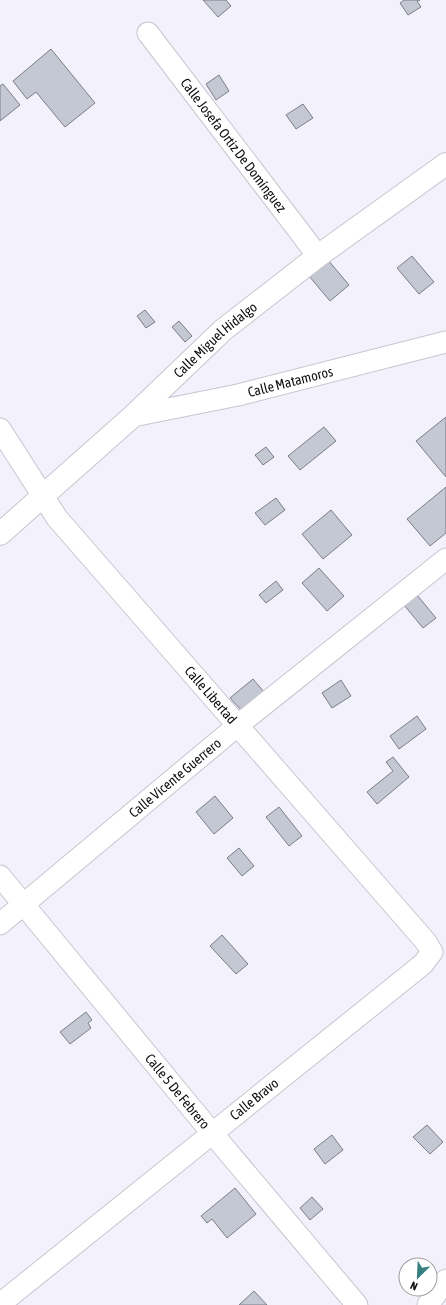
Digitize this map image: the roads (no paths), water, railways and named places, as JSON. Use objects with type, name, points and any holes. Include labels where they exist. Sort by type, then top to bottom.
[{"type":"street","name":"Calle Josefa Ortiz De Domínguez","points":[[148,33],[318,256]]},
{"type":"street","name":"Calle Miguel Hidalgo","points":[[0,534],[134,416],[223,330],[318,256],[446,164]]},
{"type":"street","name":"Calle Matamoros","points":[[134,416],[238,395],[446,342]]},
{"type":"street","name":"Calle Libertad","points":[[0,428],[57,518],[426,942],[432,952]]},
{"type":"street","name":"Calle Vicente Guerrero","points":[[0,924],[237,726],[446,559]]},
{"type":"street","name":"Calle 5 De Febrero","points":[[0,876],[212,1133],[357,1305]]},
{"type":"street","name":"Calle Bravo","points":[[0,1304],[423,964],[432,952]]},
{"type":"street","points":[[428,1305],[446,1280]]}]
